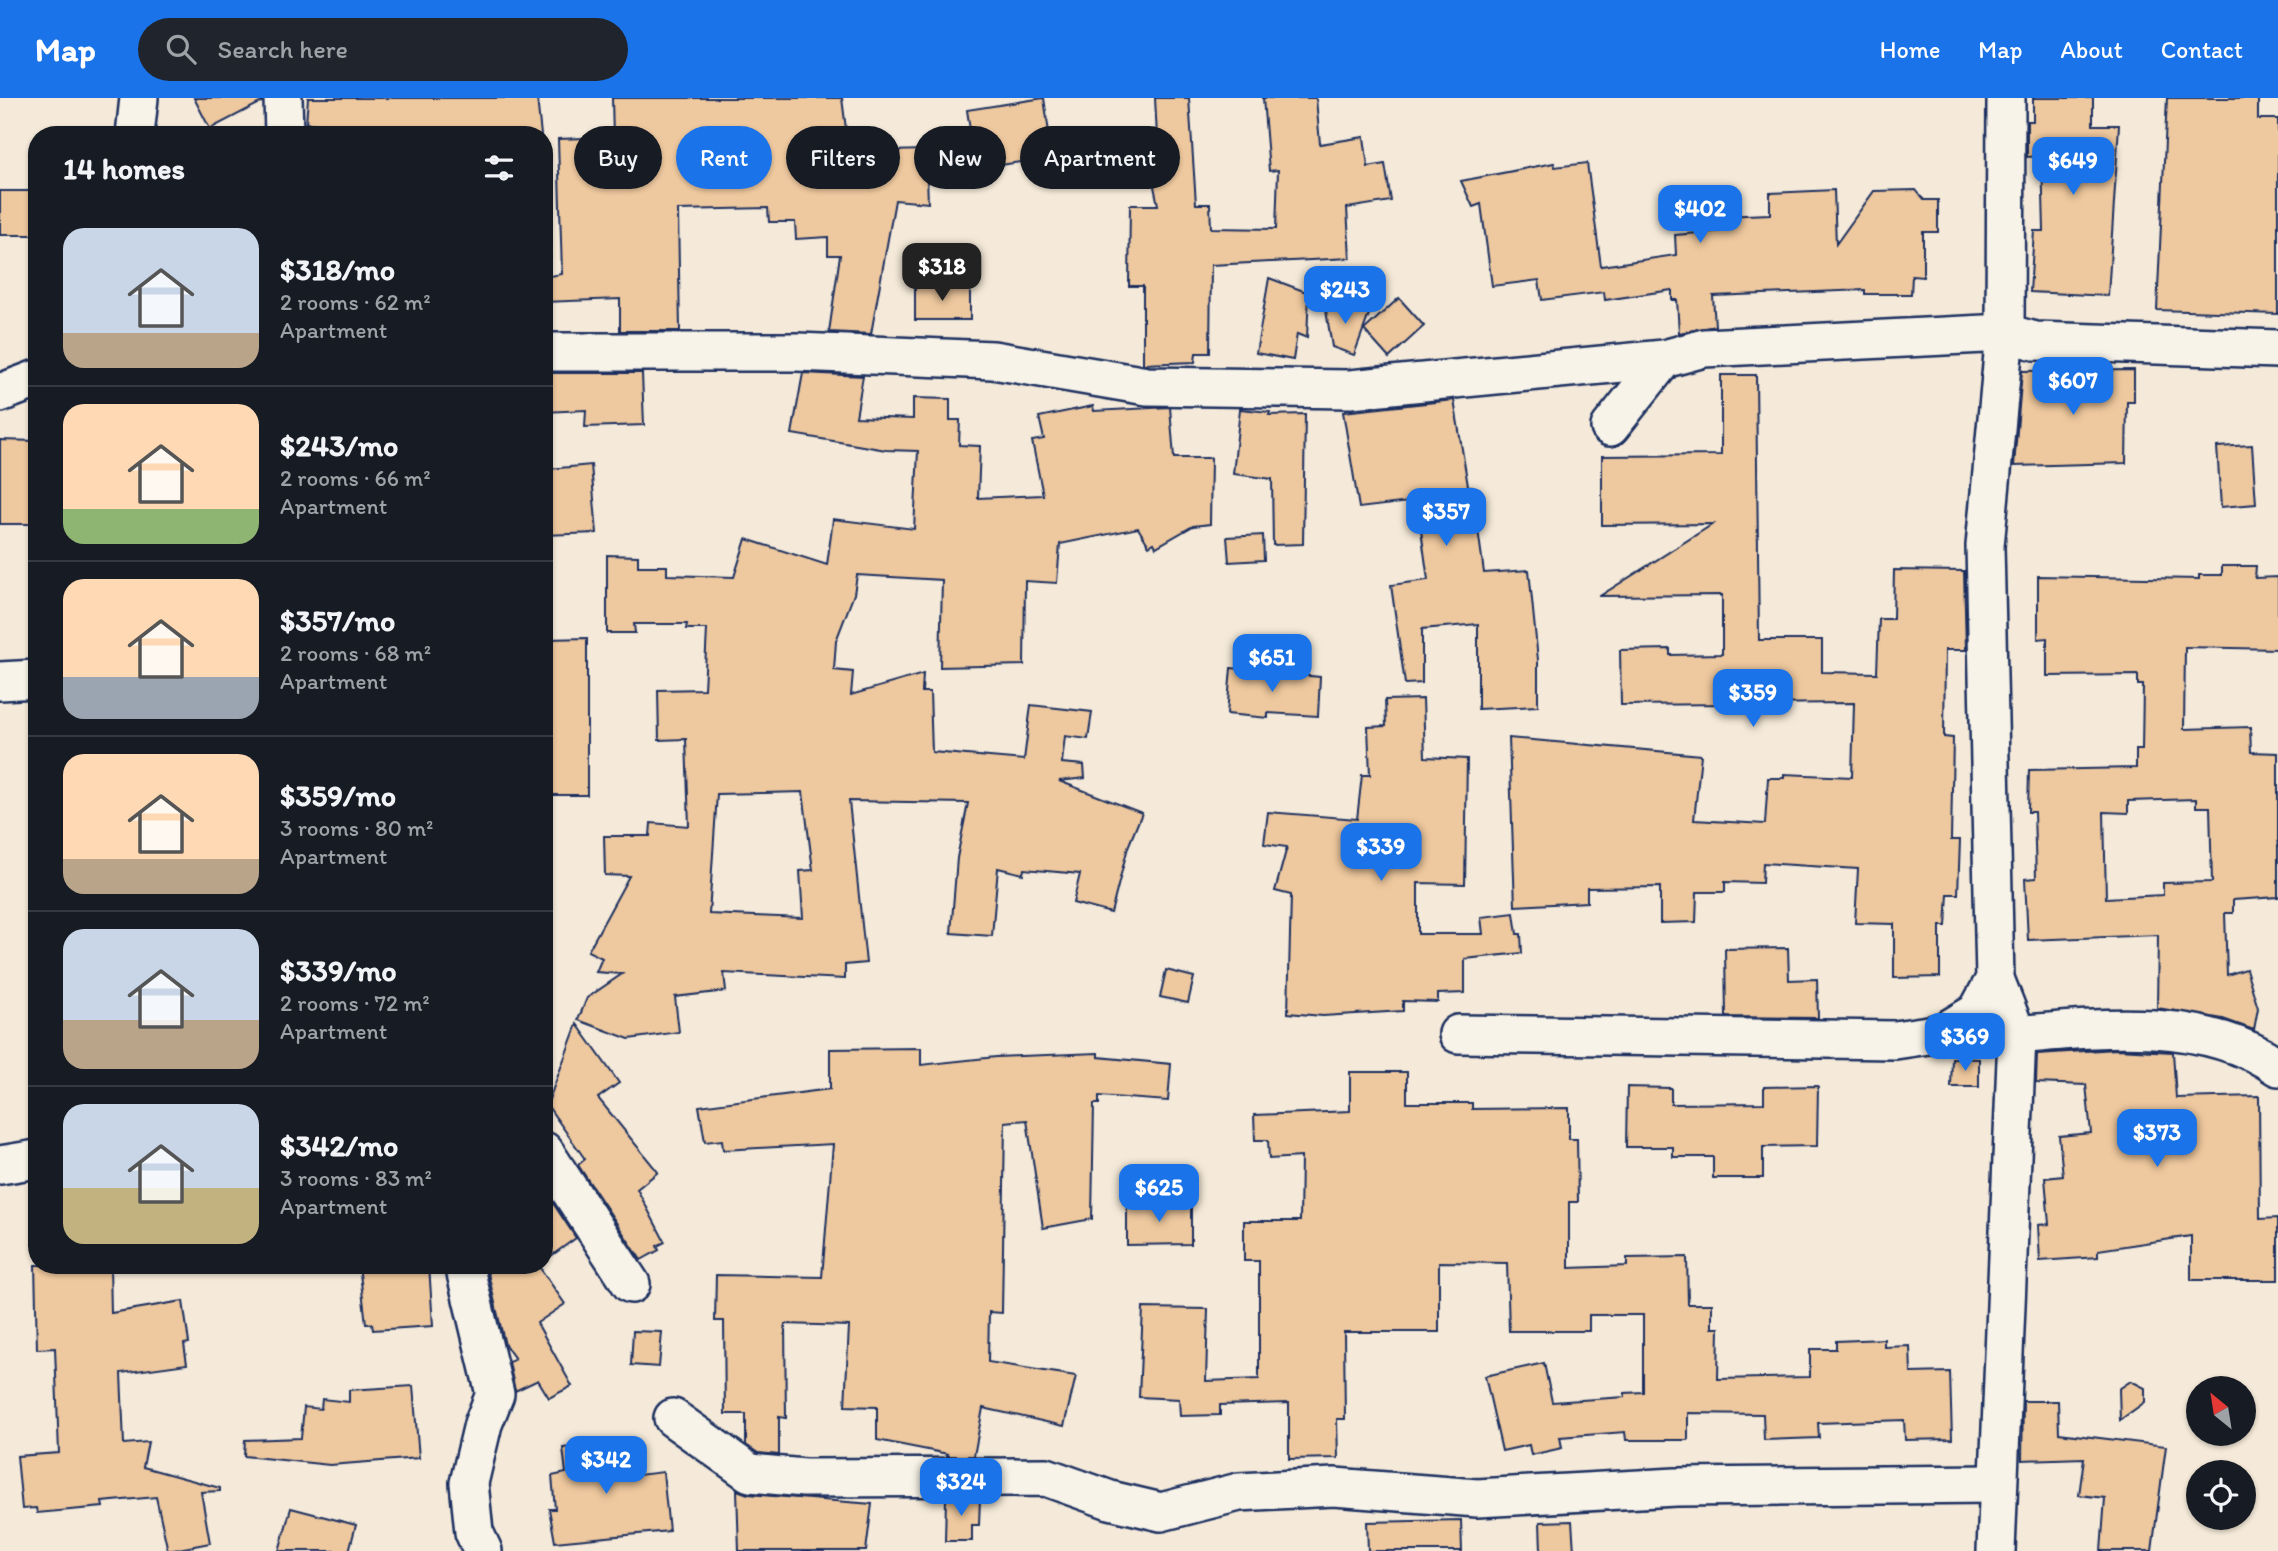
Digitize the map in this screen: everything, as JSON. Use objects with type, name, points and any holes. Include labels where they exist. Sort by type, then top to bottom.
[{"type":"street","points":[[136,126],[139,98]]},
{"type":"street","points":[[284,98],[284,126]]},
{"type":"street","points":[[1996,1551],[2017,1035],[1995,979],[1985,546],[2006,333],[2006,98]]},
{"type":"street","points":[[553,352],[797,352],[993,360],[1147,386],[1350,389],[1664,359],[1704,348],[2006,333],[2035,341],[2278,349]]},
{"type":"street","points":[[1610,427],[1664,359]]},
{"type":"street","points":[[0,393],[28,382]]},
{"type":"street","points":[[0,681],[28,679]]},
{"type":"street","points":[[1458,1034],[1895,1040],[1942,1033],[1977,1012],[1995,979]]},
{"type":"street","points":[[2017,1035],[2084,1028],[2136,1028],[2195,1034],[2254,1051],[2278,1067]]},
{"type":"street","points":[[0,1165],[28,1160]]},
{"type":"street","points":[[553,1165],[631,1284]]},
{"type":"street","points":[[466,1274],[495,1395],[483,1424],[469,1483],[474,1532],[483,1551]]},
{"type":"street","points":[[673,1418],[751,1474],[804,1478],[1046,1477],[1110,1500],[1161,1512],[1239,1492],[1334,1487],[1477,1498],[1676,1487],[1997,1484]]},
{"type":"building","points":[[194,98],[262,98],[262,102],[216,126],[208,126]]},
{"type":"building","points":[[308,98],[537,98],[540,126],[319,126],[306,123]]},
{"type":"building","points":[[612,98],[842,98],[846,126],[786,126],[786,189],[900,189],[900,151],[914,150],[914,189],[927,189],[928,203],[895,200],[871,334],[829,332],[840,255],[828,255],[828,237],[796,239],[795,222],[769,222],[768,208],[678,210],[680,331],[620,331],[620,299],[553,302],[553,276],[562,274],[558,139],[574,138],[574,189],[662,189],[662,126],[613,126]]},
{"type":"building","points":[[1044,98],[1048,126],[1020,126],[1020,162],[1006,164],[1006,126],[969,126],[967,110]]},
{"type":"building","points":[[1155,98],[1189,98],[1196,204],[1210,204],[1211,228],[1276,229],[1278,170],[1269,171],[1263,98],[1316,98],[1320,144],[1364,137],[1368,167],[1385,164],[1391,201],[1347,208],[1350,258],[1211,265],[1210,353],[1196,353],[1195,362],[1143,364],[1143,286],[1129,286],[1130,205],[1158,205],[1155,189],[1180,189],[1180,126],[1156,126]]},
{"type":"building","points":[[2033,98],[2093,98],[2093,125],[2119,125],[2108,296],[2030,292],[2034,231],[2044,231],[2042,156],[2027,157],[2027,121],[2033,121]]},
{"type":"building","points":[[2167,98],[2258,98],[2258,119],[2278,119],[2278,314],[2157,310]]},
{"type":"building","points":[[1554,163],[1555,167],[1587,163],[1601,266],[1676,255],[1675,235],[1721,231],[1720,216],[1770,214],[1770,193],[1834,190],[1836,244],[1874,191],[1916,190],[1924,200],[1938,200],[1938,232],[1923,232],[1923,277],[1912,276],[1911,294],[1865,294],[1865,290],[1713,296],[1715,326],[1679,333],[1677,300],[1672,300],[1672,290],[1605,300],[1604,292],[1542,300],[1539,280],[1492,286],[1481,204],[1473,207],[1461,181]]},
{"type":"building","points":[[0,191],[28,191],[28,235],[0,235]]},
{"type":"building","points":[[1269,278],[1309,293],[1307,338],[1297,334],[1293,360],[1256,353]]},
{"type":"building","points":[[915,285],[970,286],[970,320],[915,320]]},
{"type":"building","points":[[1324,298],[1369,314],[1354,355],[1332,347]]},
{"type":"building","points":[[1399,298],[1424,326],[1389,358],[1364,330]]},
{"type":"building","points":[[2134,370],[2134,402],[2127,402],[2126,463],[2014,466],[2022,371]]},
{"type":"building","points":[[553,373],[642,373],[644,425],[585,427],[586,410],[553,412]]},
{"type":"building","points":[[803,373],[863,376],[856,417],[913,419],[913,398],[950,399],[950,420],[960,420],[959,445],[980,446],[978,498],[1043,495],[1032,441],[1044,439],[1039,417],[1093,406],[1094,411],[1170,407],[1174,458],[1211,458],[1210,524],[1193,526],[1156,547],[1154,543],[1149,546],[1138,528],[1060,544],[1057,583],[1025,581],[1024,665],[940,667],[942,580],[857,575],[854,594],[836,641],[834,670],[853,672],[851,695],[923,674],[922,692],[930,692],[932,752],[1024,760],[1031,705],[1092,712],[1088,739],[1065,736],[1062,763],[1084,765],[1085,778],[1059,781],[1142,813],[1128,847],[1111,913],[1073,903],[1080,874],[1024,869],[1023,874],[998,868],[992,936],[951,933],[957,858],[968,803],[849,801],[866,963],[845,965],[845,979],[724,973],[726,991],[675,997],[679,1032],[629,1039],[578,1020],[587,998],[622,974],[596,972],[602,958],[588,951],[629,876],[605,875],[604,836],[650,836],[651,823],[689,826],[686,739],[659,740],[658,690],[704,689],[707,629],[686,629],[687,624],[634,624],[635,633],[607,633],[607,555],[638,556],[638,566],[667,566],[667,575],[734,577],[746,539],[827,565],[833,519],[914,529],[918,451],[886,450],[792,434]],"holes":[[[803,792],[813,870],[800,871],[803,918],[709,914],[717,794]]]},
{"type":"building","points":[[1721,375],[1756,375],[1759,640],[1822,640],[1822,672],[1877,673],[1879,619],[1893,619],[1894,570],[1964,571],[1966,650],[1945,650],[1944,737],[1953,738],[1951,840],[1960,840],[1958,894],[1948,894],[1946,926],[1940,926],[1940,977],[1894,978],[1894,924],[1855,923],[1858,869],[1763,863],[1762,883],[1725,882],[1725,892],[1697,892],[1696,922],[1660,923],[1660,887],[1587,888],[1587,902],[1515,906],[1509,738],[1701,755],[1694,820],[1765,824],[1768,778],[1784,778],[1784,774],[1852,777],[1854,703],[1621,705],[1620,650],[1670,649],[1670,655],[1722,654],[1722,595],[1600,596],[1713,524],[1602,525],[1602,456],[1721,455]]},
{"type":"building","points":[[1454,400],[1468,486],[1472,486],[1484,573],[1529,570],[1538,660],[1538,706],[1478,709],[1478,624],[1422,629],[1422,683],[1405,684],[1391,585],[1428,580],[1417,501],[1359,508],[1343,412]]},
{"type":"building","points":[[1240,409],[1270,412],[1269,415],[1305,414],[1303,544],[1273,545],[1272,479],[1233,474]]},
{"type":"building","points":[[0,440],[28,441],[28,524],[0,524]]},
{"type":"building","points":[[2252,445],[2256,504],[2221,507],[2217,447]]},
{"type":"building","points":[[591,465],[597,533],[553,535],[553,469]]},
{"type":"building","points":[[1263,535],[1264,560],[1229,562],[1227,537]]},
{"type":"building","points":[[2222,566],[2256,566],[2255,578],[2278,577],[2278,649],[2185,647],[2184,729],[2250,727],[2251,752],[2278,753],[2278,897],[2233,900],[2233,913],[2225,913],[2227,975],[2246,969],[2258,1008],[2254,1030],[2223,1019],[2157,1008],[2158,935],[2028,940],[2025,879],[2036,878],[2034,812],[2028,812],[2029,770],[2136,768],[2136,750],[2142,750],[2143,685],[2138,685],[2138,675],[2047,676],[2047,638],[2038,639],[2038,576],[2199,579],[2199,575],[2222,575]],"holes":[[[2196,799],[2196,807],[2210,807],[2212,882],[2163,883],[2163,895],[2106,898],[2104,812],[2128,813],[2128,801]]]},
{"type":"building","points":[[587,638],[587,795],[553,795],[553,639]]},
{"type":"building","points":[[1231,668],[1320,677],[1318,716],[1268,713],[1268,718],[1227,714]]},
{"type":"building","points":[[1423,699],[1425,757],[1467,759],[1465,884],[1418,883],[1418,934],[1483,934],[1481,917],[1514,913],[1517,934],[1521,934],[1522,953],[1465,959],[1465,993],[1438,994],[1438,1002],[1403,1001],[1403,1011],[1323,1016],[1288,1013],[1291,895],[1275,891],[1287,847],[1264,844],[1268,812],[1357,819],[1362,775],[1370,775],[1368,727],[1386,726],[1385,700]]},
{"type":"building","points":[[1788,948],[1789,980],[1817,979],[1818,1018],[1726,1017],[1725,949]]},
{"type":"building","points":[[1166,970],[1194,977],[1188,1003],[1160,997]]},
{"type":"building","points":[[577,1024],[619,1083],[598,1098],[658,1172],[637,1189],[665,1242],[657,1246],[659,1250],[641,1260],[578,1165],[585,1159],[553,1114],[553,1089]]},
{"type":"building","points":[[921,1048],[921,1065],[996,1057],[1098,1053],[1098,1057],[1171,1064],[1168,1101],[1099,1096],[1099,1104],[1094,1104],[1092,1219],[1043,1228],[1027,1120],[1005,1122],[1002,1313],[989,1312],[988,1362],[1076,1376],[1064,1426],[983,1408],[974,1456],[947,1456],[948,1454],[877,1440],[877,1407],[845,1406],[849,1326],[785,1324],[786,1418],[779,1417],[779,1455],[758,1453],[746,1445],[746,1414],[725,1414],[724,1321],[715,1321],[716,1275],[822,1277],[833,1144],[723,1150],[722,1140],[705,1142],[699,1106],[830,1089],[830,1049]]},
{"type":"building","points":[[2117,1049],[2173,1052],[2176,1098],[2259,1096],[2260,1219],[2278,1218],[2278,1280],[2191,1280],[2191,1236],[2098,1250],[2098,1257],[2040,1261],[2038,1225],[2049,1224],[2045,1178],[2063,1176],[2059,1136],[2091,1133],[2086,1085],[2036,1083],[2037,1054]]},
{"type":"building","points":[[1952,1058],[1979,1059],[1979,1087],[1951,1087]]},
{"type":"building","points":[[1350,1072],[1407,1072],[1407,1103],[1472,1103],[1472,1109],[1569,1108],[1569,1139],[1577,1139],[1578,1202],[1569,1202],[1569,1268],[1627,1266],[1627,1258],[1687,1257],[1688,1304],[1712,1304],[1712,1328],[1719,1328],[1718,1379],[1810,1377],[1810,1349],[1836,1349],[1836,1341],[1884,1339],[1884,1347],[1910,1346],[1911,1373],[1950,1372],[1952,1439],[1905,1440],[1904,1420],[1818,1423],[1819,1438],[1764,1440],[1763,1414],[1688,1413],[1688,1440],[1626,1440],[1625,1432],[1560,1437],[1562,1448],[1531,1455],[1529,1445],[1502,1451],[1485,1376],[1544,1363],[1552,1402],[1625,1397],[1625,1393],[1643,1392],[1643,1315],[1589,1315],[1589,1331],[1509,1331],[1507,1263],[1439,1262],[1439,1332],[1344,1332],[1345,1419],[1337,1419],[1338,1458],[1289,1459],[1289,1403],[1220,1405],[1220,1415],[1180,1416],[1179,1399],[1139,1397],[1143,1308],[1208,1309],[1206,1381],[1259,1379],[1259,1261],[1244,1261],[1244,1221],[1300,1221],[1301,1157],[1269,1159],[1268,1140],[1255,1140],[1254,1115],[1350,1111]]},
{"type":"building","points":[[1818,1086],[1817,1146],[1763,1147],[1763,1178],[1713,1178],[1713,1157],[1673,1157],[1673,1147],[1626,1147],[1627,1087],[1671,1088],[1671,1104],[1764,1103],[1764,1087]]},
{"type":"building","points":[[1191,1202],[1191,1244],[1127,1245],[1127,1203]]},
{"type":"building","points":[[553,1203],[576,1238],[553,1255]]},
{"type":"building","points":[[35,1274],[110,1274],[111,1313],[183,1301],[189,1343],[184,1344],[187,1364],[121,1373],[124,1444],[148,1442],[143,1467],[220,1488],[220,1491],[201,1492],[210,1543],[168,1551],[156,1497],[102,1502],[103,1507],[37,1513],[36,1508],[22,1509],[17,1456],[59,1453],[55,1348],[37,1349]]},
{"type":"building","points":[[360,1274],[430,1274],[433,1326],[373,1330],[372,1324],[366,1324]]},
{"type":"building","points":[[488,1274],[544,1274],[565,1304],[537,1323],[572,1386],[549,1398],[538,1380],[515,1391],[509,1362],[515,1359],[505,1345]]},
{"type":"building","points":[[633,1331],[662,1332],[659,1367],[631,1365]]},
{"type":"building","points":[[2131,1381],[2145,1388],[2145,1402],[2120,1420],[2119,1389]]},
{"type":"building","points":[[413,1386],[419,1458],[330,1465],[244,1456],[245,1440],[301,1438],[304,1407],[321,1409],[322,1399],[349,1402],[349,1390]]},
{"type":"building","points":[[2023,1401],[2058,1401],[2059,1433],[2166,1446],[2152,1551],[2101,1551],[2105,1498],[2079,1495],[2084,1458],[2022,1460]]},
{"type":"building","points":[[628,1441],[630,1476],[663,1472],[669,1531],[555,1542],[549,1509],[555,1509],[552,1476],[566,1473],[563,1448]]},
{"type":"building","points":[[737,1490],[748,1494],[872,1504],[866,1551],[739,1551]]},
{"type":"building","points":[[946,1498],[980,1498],[979,1525],[972,1525],[972,1541],[945,1541]]},
{"type":"building","points":[[291,1508],[356,1525],[349,1551],[279,1551]]},
{"type":"building","points":[[1461,1520],[1462,1551],[1368,1551],[1367,1522]]},
{"type":"building","points":[[1572,1521],[1574,1551],[1541,1551],[1540,1522]]}]
